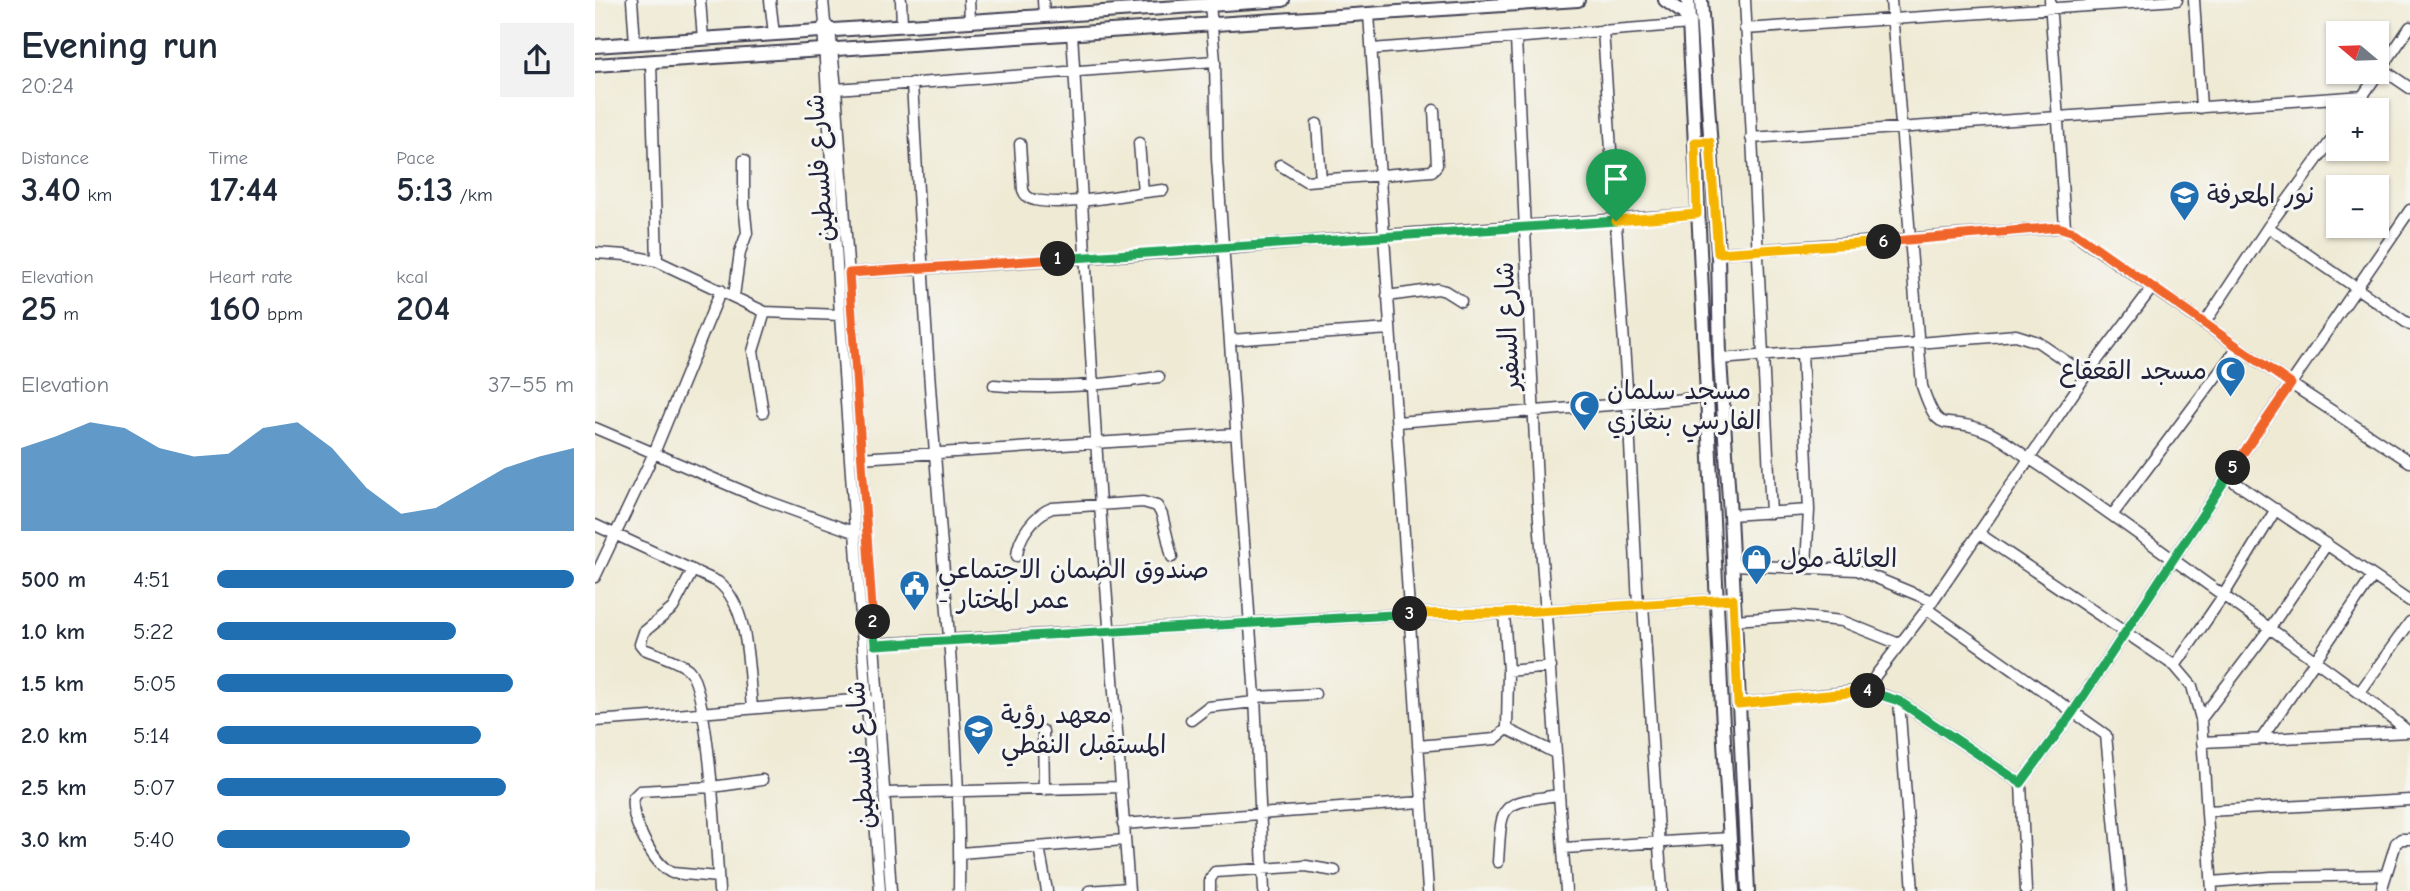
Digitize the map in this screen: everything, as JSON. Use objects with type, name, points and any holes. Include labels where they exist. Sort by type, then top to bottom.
[{"type":"main road","points":[[595,46],[775,34],[826,27],[1044,15],[1109,5],[1283,0]]},
{"type":"main road","points":[[595,65],[1578,0]]},
{"type":"main road","points":[[1665,0],[1694,20]]},
{"type":"main road","points":[[1688,0],[1694,20],[1710,142],[1718,253],[1720,359],[1748,891]]},
{"type":"main road","points":[[1701,0],[1694,20],[1697,214],[1733,891]]},
{"type":"main road","points":[[1694,20],[1713,0]]},
{"type":"main road","points":[[1695,142],[1710,142]]},
{"type":"main road","points":[[1711,478],[1728,477]]},
{"type":"street","points":[[632,0],[635,43]]},
{"type":"street","points":[[700,0],[703,39]]},
{"type":"street","points":[[771,0],[775,34]]},
{"type":"street","name":"شارع فلسطين","points":[[823,0],[828,50],[840,315],[856,533],[875,645],[891,891]]},
{"type":"street","points":[[901,0],[902,24]]},
{"type":"street","points":[[969,0],[970,20]]},
{"type":"street","points":[[1042,0],[1044,15]]},
{"type":"street","points":[[1745,0],[1772,513]]},
{"type":"street","points":[[1891,0],[1922,386],[1930,411],[1943,423],[1986,430],[2113,514],[2223,596],[2360,692],[2410,732]]},
{"type":"street","points":[[1745,29],[2050,4],[2177,0]]},
{"type":"street","points":[[2194,0],[2201,108]]},
{"type":"street","points":[[1210,4],[1215,61],[1217,159],[1255,699],[1264,891]]},
{"type":"street","points":[[2050,4],[2065,227]]},
{"type":"street","points":[[1370,14],[1428,891]]},
{"type":"street","points":[[1372,49],[1516,39],[1694,20]]},
{"type":"street","points":[[2389,58],[2410,27]]},
{"type":"street","points":[[1602,30],[1662,891]]},
{"type":"street","points":[[1072,33],[1100,506],[1128,889],[1089,891]]},
{"type":"street","name":"شارع السفير","points":[[1516,39],[1538,505],[1566,891]]},
{"type":"street","name":"شارع فلسطين","points":[[828,50],[836,89],[849,273],[867,605],[868,699],[880,891]]},
{"type":"street","points":[[836,89],[1215,61]]},
{"type":"street","points":[[651,62],[657,261]]},
{"type":"street","points":[[2389,74],[2410,88]]},
{"type":"street","points":[[912,83],[935,453],[951,641],[960,853],[959,891]]},
{"type":"street","points":[[1751,138],[2364,96],[2372,84]]},
{"type":"street","points":[[1280,165],[1306,181],[1432,172],[1436,169],[1437,159],[1434,110]]},
{"type":"street","points":[[1318,124],[1321,180]]},
{"type":"street","points":[[1139,143],[1143,192]]},
{"type":"street","points":[[1020,144],[1025,195],[1034,200],[1080,200],[1163,190]]},
{"type":"street","points":[[2204,324],[2326,148]]},
{"type":"street","points":[[734,296],[740,252],[747,233],[744,160]]},
{"type":"street","points":[[2026,891],[2021,783],[2073,712],[2355,286],[2410,210]]},
{"type":"street","points":[[849,273],[1697,214]]},
{"type":"street","points":[[1718,253],[2065,227],[2291,384],[2410,462]]},
{"type":"street","points":[[2269,228],[2410,325]]},
{"type":"street","points":[[595,253],[657,261],[765,312],[840,315]]},
{"type":"street","points":[[1868,690],[2086,375],[2152,288]]},
{"type":"street","points":[[1387,296],[1438,289],[1461,301]]},
{"type":"street","points":[[595,577],[654,453],[720,290]]},
{"type":"street","points":[[763,412],[753,351],[765,312]]},
{"type":"street","points":[[1230,340],[1390,329]]},
{"type":"street","points":[[1720,359],[2016,335],[2038,342],[2086,375]]},
{"type":"street","points":[[2113,514],[2238,347]]},
{"type":"street","points":[[1802,352],[1809,510],[1806,567]]},
{"type":"street","points":[[994,385],[1036,389],[1094,386],[1159,377]]},
{"type":"street","points":[[1397,422],[1533,409],[1723,396]]},
{"type":"street","points":[[595,428],[759,498],[856,533]]},
{"type":"street","points":[[860,458],[1236,434]]},
{"type":"street","points":[[2227,477],[2410,601]]},
{"type":"street","points":[[1017,556],[1020,539],[1046,510],[1143,502],[1157,506],[1163,515],[1172,557]]},
{"type":"street","points":[[2175,666],[2223,596],[2276,509]]},
{"type":"street","points":[[1730,515],[1809,510]]},
{"type":"street","points":[[595,525],[724,586],[739,610],[752,708]]},
{"type":"street","points":[[1978,533],[2175,666],[2192,686],[2201,719],[2212,886],[2271,877],[2386,875]]},
{"type":"street","points":[[2201,719],[2270,628],[2327,544]]},
{"type":"street","points":[[1732,565],[1857,570],[1929,605],[2073,712],[2103,731],[2108,740],[2122,891]]},
{"type":"street","points":[[693,570],[673,608],[644,632],[641,644],[645,649],[690,671],[704,714],[719,891]]},
{"type":"street","points":[[2263,738],[2374,576]]},
{"type":"street","points":[[875,645],[1409,614],[1504,613],[1733,599]]},
{"type":"street","points":[[1418,746],[1496,739],[1507,729],[1508,671],[1504,613]]},
{"type":"street","points":[[1734,620],[1793,616],[1842,621],[1899,644]]},
{"type":"street","points":[[2360,692],[2410,622]]},
{"type":"street","points":[[1508,671],[1551,667]]},
{"type":"street","points":[[1738,704],[1868,690],[1899,701],[2021,783]]},
{"type":"street","points":[[1191,720],[1208,706],[1315,694]]},
{"type":"street","points":[[595,721],[868,699]]},
{"type":"street","points":[[1899,701],[1913,891]]},
{"type":"street","points":[[1507,729],[1555,754]]},
{"type":"street","points":[[1043,731],[1044,790]]},
{"type":"street","points":[[2202,743],[2410,732]]},
{"type":"street","points":[[718,877],[665,870],[651,852],[632,802],[640,791],[712,787],[762,780]]},
{"type":"street","points":[[885,793],[1121,787]]},
{"type":"street","points":[[1498,862],[1501,820],[1507,808],[1518,801],[1558,795]]},
{"type":"street","points":[[2207,811],[2410,800]]},
{"type":"street","points":[[1123,824],[1421,802]]},
{"type":"street","points":[[1564,848],[1730,838]]},
{"type":"street","points":[[2381,891],[2396,843],[2402,839],[2410,839]]},
{"type":"street","points":[[960,853],[1124,840]]},
{"type":"street","points":[[1039,847],[1047,891]]},
{"type":"street","points":[[1209,891],[1210,879],[1215,872],[1306,866],[1335,870]]},
{"type":"place","name":"نور المعرفة","points":[[2184,222]]},
{"type":"place","name":"مسجد القعقاع","points":[[2230,398]]},
{"type":"place","name":"مسجد سلمان الفارسي بنغازي","points":[[1584,433]]},
{"type":"place","name":"العائلة مول","points":[[1757,586]]},
{"type":"place","name":"صندوق الضمان الاجتماعي - عمر المختار","points":[[915,612]]},
{"type":"place","name":"معهد رؤية المستقبل النفطي","points":[[978,757]]},
{"type":"route","points":[[1695,142],[1710,142],[1718,253],[2065,227],[2291,384],[2073,712],[2021,783],[1899,701],[1868,690],[1738,704],[1733,599],[1504,613],[1409,614],[875,645],[849,273],[1616,221],[1697,214],[1695,142]]}]
